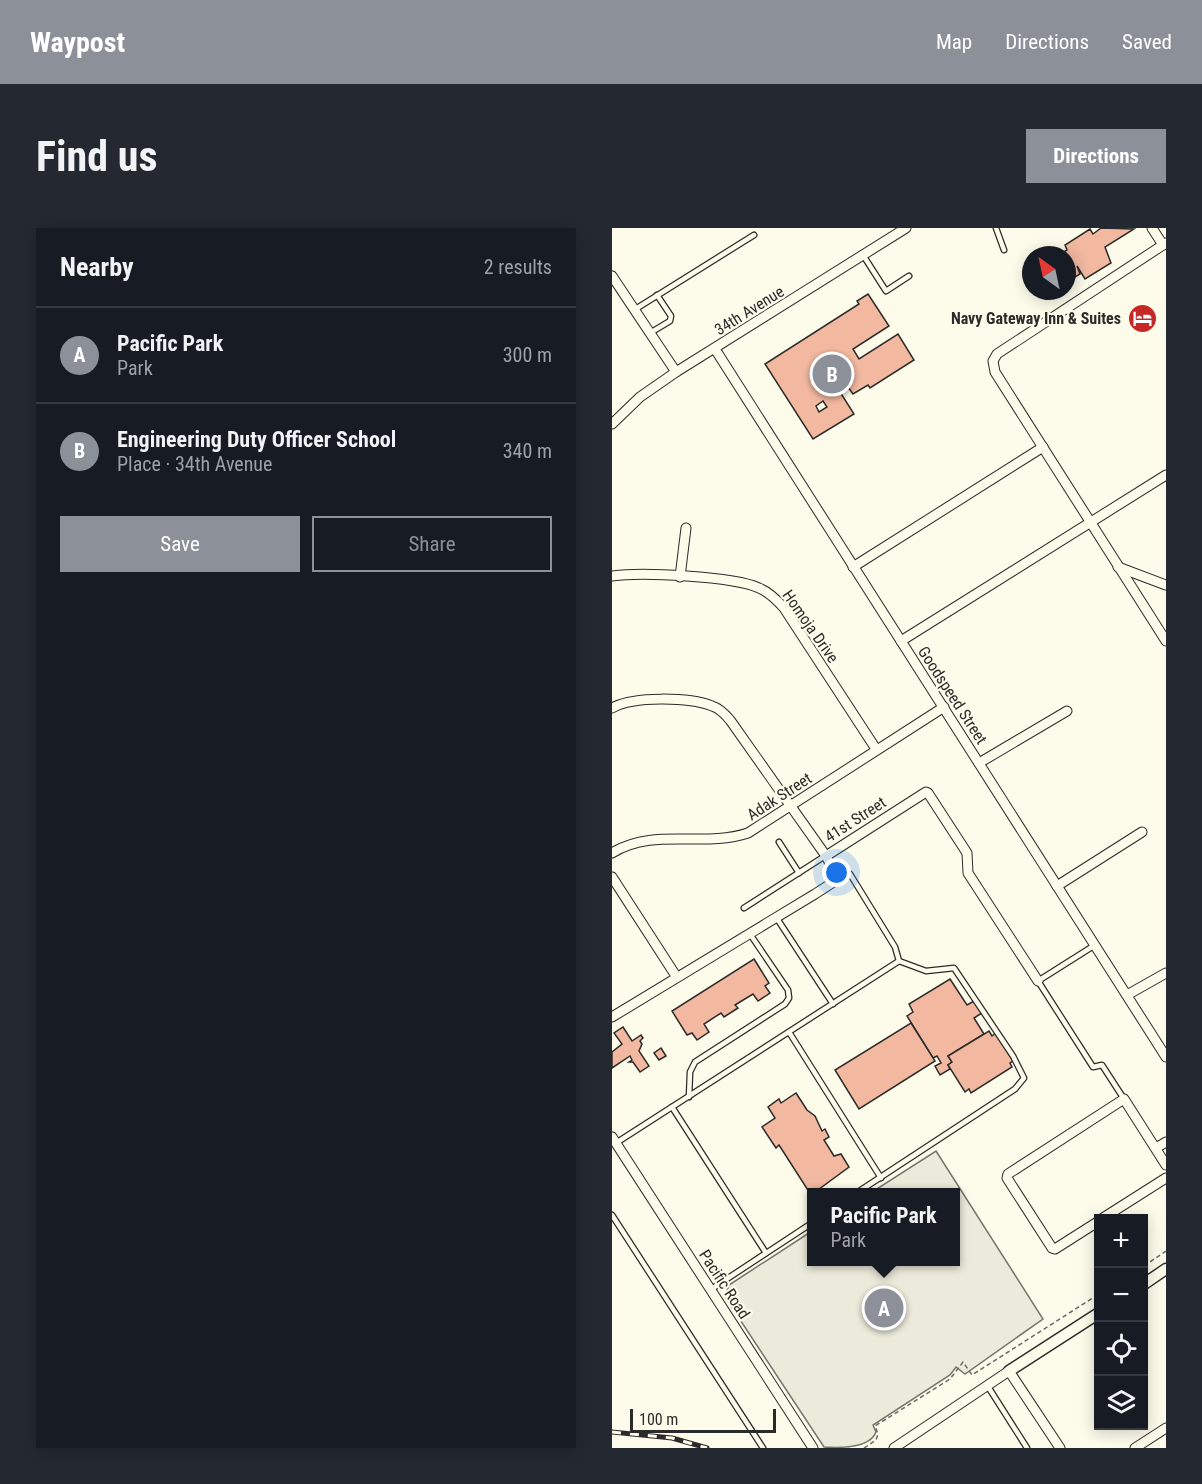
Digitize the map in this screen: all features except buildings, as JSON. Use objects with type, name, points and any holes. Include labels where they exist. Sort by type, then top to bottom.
[{"type":"street","name":"34th Avenue","points":[[612,424],[640,397],[676,372],[906,228]]},
{"type":"street","points":[[1152,228],[1164,244],[997,354],[993,361],[995,372],[1166,641]]},
{"type":"street","points":[[612,276],[676,372]]},
{"type":"street","name":"Goodspeed Street","points":[[715,349],[1166,1057]]},
{"type":"street","points":[[853,567],[1043,447]]},
{"type":"street","points":[[901,641],[1166,475]]},
{"type":"street","points":[[680,577],[687,528]]},
{"type":"street","points":[[1118,567],[1166,585]]},
{"type":"street","name":"Homoja Drive","points":[[612,576],[680,577],[742,582],[771,595],[784,608],[876,749]]},
{"type":"street","points":[[612,708],[643,699],[702,703],[719,710],[730,720],[826,856]]},
{"type":"street","name":"Adak Street","points":[[612,854],[623,846],[645,839],[712,840],[738,837],[758,829],[876,749],[944,707]]},
{"type":"street","points":[[979,763],[1067,711]]},
{"type":"street","name":"41st Street","points":[[835,871],[826,856],[926,792],[928,793],[967,853],[968,873],[1038,981]]},
{"type":"street","points":[[1058,886],[1142,832]]},
{"type":"street","points":[[612,1017],[832,883],[835,871]]},
{"type":"street","points":[[612,877],[676,976]]},
{"type":"street","points":[[1127,995],[1166,973]]},
{"type":"street","points":[[1094,1224],[1055,1249],[1052,1248],[1007,1178],[1008,1174],[1124,1099],[1166,1165]]},
{"type":"street","name":"Pacific Road","points":[[614,1140],[813,1448]]},
{"type":"street","points":[[1156,1148],[1166,1142]]},
{"type":"street","points":[[1109,1214],[1166,1178]]},
{"type":"street","points":[[1148,1281],[1166,1269]]},
{"type":"street","points":[[894,1448],[1094,1316]]},
{"type":"street","points":[[1009,1371],[1060,1448]]},
{"type":"street","points":[[1135,1448],[1166,1428]]},
{"type":"lane","points":[[996,228],[1004,250]]},
{"type":"lane","points":[[634,310],[754,235]]},
{"type":"lane","points":[[863,255],[886,291],[909,276]]},
{"type":"lane","points":[[650,333],[670,321],[671,316],[657,295]]},
{"type":"lane","points":[[779,842],[799,873]]},
{"type":"lane","points":[[744,908],[826,856]]},
{"type":"lane","points":[[835,871],[850,874],[895,947],[899,961]]},
{"type":"lane","points":[[776,917],[833,1004]]},
{"type":"lane","points":[[688,1096],[690,1072],[695,1062],[785,1004],[789,998],[788,990],[749,933]]},
{"type":"lane","points":[[1095,945],[1038,981],[1093,1067],[1102,1065],[1124,1099]]},
{"type":"lane","points":[[614,1140],[672,1107],[899,961]]},
{"type":"lane","points":[[865,1188],[1015,1089],[1024,1078],[1013,1056],[954,968],[926,971],[899,961]]},
{"type":"lane","points":[[789,1032],[881,1178]]},
{"type":"lane","points":[[672,1107],[766,1253]]},
{"type":"lane","points":[[612,1215],[763,1448]]},
{"type":"lane","points":[[710,1290],[807,1226]]},
{"type":"lane","points":[[987,1385],[1026,1448]]},
{"type":"path","points":[[1148,1263],[1166,1251]]},
{"type":"path","points":[[864,1448],[876,1440],[879,1434],[875,1426],[950,1379],[963,1362],[972,1375],[1094,1297]]},
{"type":"shaded area","points":[[936,1151],[960,1188],[878,1188]]},
{"type":"shaded area","points":[[960,1189],[1043,1319],[965,1374],[956,1367],[950,1375],[873,1425],[876,1432],[868,1441],[854,1446],[824,1447],[725,1297],[729,1285],[807,1234],[807,1266],[960,1266]]},
{"type":"railway","points":[[612,1432],[672,1438],[707,1448]]},
{"type":"place","name":"Navy Gateway Inn & Suites","points":[[1142,318]]},
{"type":"place","name":"Engineering Duty Officer School","points":[[832,374]]},
{"type":"place","name":"Pacific Park","points":[[884,1308]]}]
